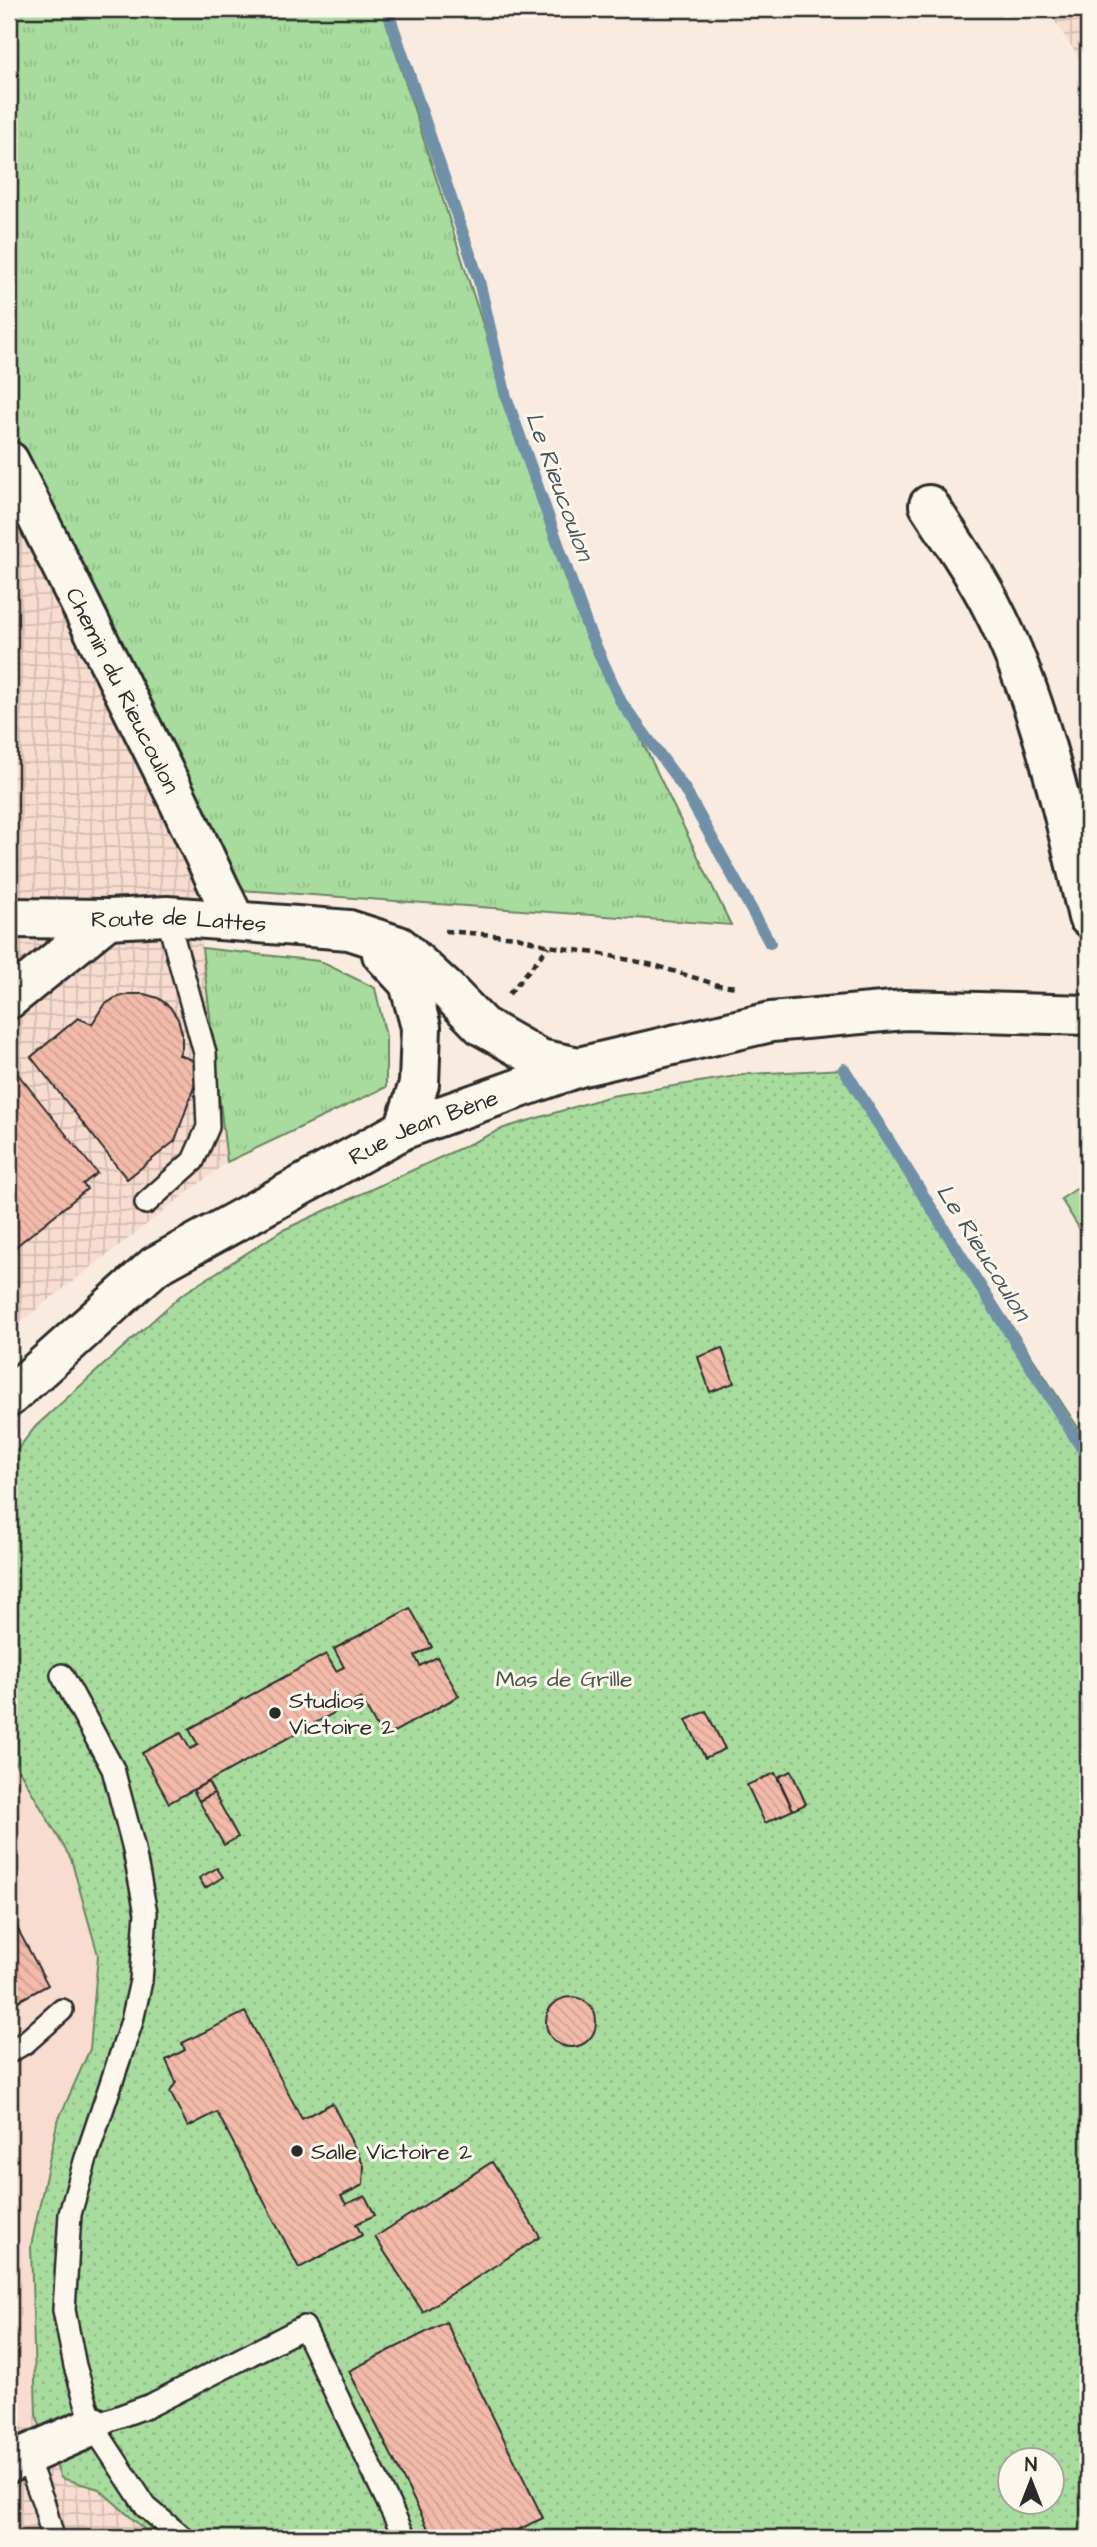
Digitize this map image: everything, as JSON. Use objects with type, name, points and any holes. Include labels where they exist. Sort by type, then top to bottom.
[{"type":"street","name":"Chemin du Rieucoulon","points":[[9,461],[179,802],[235,921]]},
{"type":"street","points":[[929,505],[991,605],[1026,688],[1063,808],[1088,917]]},
{"type":"street","name":"Route de Lattes","points":[[9,918],[108,919],[167,916],[349,930],[399,946],[482,1027],[540,1059],[579,1067]]},
{"type":"street","points":[[9,999],[108,919]]},
{"type":"street","points":[[349,930],[377,949],[409,983],[421,1027],[421,1061],[419,1084],[404,1129]]},
{"type":"street","name":"Rue Jean Bène","points":[[9,1398],[155,1266],[404,1129],[579,1067],[771,1022],[905,1010],[1088,1015]]},
{"type":"street","points":[[17,2459],[93,2426]]},
{"type":"lane","points":[[146,1203],[193,1161],[208,1127],[205,1053],[167,916]]},
{"type":"lane","points":[[62,1675],[113,1769],[133,1845],[146,1913],[141,1981],[132,2021],[86,2158],[71,2214],[64,2310],[75,2367],[93,2426],[146,2507],[183,2538]]},
{"type":"lane","points":[[9,2052],[26,2042],[62,2010]]},
{"type":"lane","points":[[93,2426],[151,2405],[303,2327],[405,2538]]},
{"type":"lane","points":[[17,2459],[44,2504],[53,2538]]},
{"type":"path","points":[[433,930],[517,937],[549,946]]},
{"type":"shaded area","points":[[1047,9],[1088,9],[1088,72]]},
{"type":"shaded area","points":[[9,509],[205,885],[202,948],[227,1162],[23,1320],[9,1335]]},
{"type":"shaded area","points":[[9,1753],[71,1859],[98,1955],[90,2049],[57,2123],[31,2246],[36,2415],[9,2426]]},
{"type":"shaded area","points":[[36,2415],[61,2478],[99,2489],[154,2538],[9,2538],[9,2426]]},
{"type":"green space","points":[[9,9],[382,9],[506,397],[588,629],[731,925],[241,890],[9,427]]},
{"type":"green space","points":[[202,948],[319,961],[375,988],[386,1036],[386,1087],[227,1162]]},
{"type":"green space","name":"Mas de Grille","points":[[844,1069],[1088,1443],[1088,2538],[154,2538],[99,2489],[61,2478],[36,2415],[31,2246],[57,2123],[90,2049],[98,1955],[71,1859],[9,1753],[9,1460],[36,1426],[180,1296],[281,1231],[504,1128],[611,1096],[749,1074]]},
{"type":"green space","points":[[1088,1181],[1088,1242],[1061,1199]]},
{"type":"building","points":[[129,994],[158,998],[170,1007],[178,1019],[182,1033],[179,1055],[195,1061],[196,1081],[175,1141],[127,1179],[31,1057],[78,1018],[92,1024],[103,1006],[115,998]]},
{"type":"building","points":[[13,1068],[97,1173],[83,1184],[87,1189],[9,1252],[9,1072]]},
{"type":"building","points":[[722,1348],[734,1383],[710,1392],[698,1357]]},
{"type":"building","name":"Studios Victoire 2","points":[[410,1608],[432,1647],[415,1656],[420,1666],[437,1657],[459,1696],[383,1738],[361,1698],[169,1803],[142,1753],[181,1733],[190,1749],[198,1745],[189,1729],[326,1654],[336,1671],[344,1667],[334,1649]]},
{"type":"building","points":[[706,1711],[725,1749],[705,1758],[686,1720]]},
{"type":"building","points":[[791,1771],[806,1804],[793,1810],[778,1777]]},
{"type":"building","points":[[775,1773],[793,1810],[765,1823],[747,1785]]},
{"type":"building","points":[[208,1782],[214,1793],[199,1801],[193,1790]]},
{"type":"building","points":[[214,1793],[238,1837],[224,1845],[199,1801]]},
{"type":"building","points":[[217,1868],[223,1877],[205,1888],[199,1878]]},
{"type":"building","points":[[9,1913],[48,1985],[9,2006]]},
{"type":"building","points":[[571,1997],[589,2004],[596,2022],[589,2040],[571,2047],[553,2040],[546,2022],[553,2004]]},
{"type":"building","name":"Salle Victoire 2","points":[[245,2012],[302,2119],[332,2103],[364,2166],[363,2185],[341,2196],[346,2204],[365,2196],[375,2215],[356,2224],[362,2235],[299,2268],[217,2112],[188,2127],[170,2092],[176,2082],[166,2060],[185,2050],[182,2043]]},
{"type":"building","points":[[492,2162],[540,2237],[423,2312],[375,2237]]},
{"type":"building","points":[[446,2322],[543,2518],[501,2538],[433,2538],[349,2371]]},
{"type":"waterway","name":"Le Rieucoulon","points":[[387,9],[479,281],[506,397],[588,629],[621,702],[684,788],[770,943]]},
{"type":"waterway","name":"Le Rieucoulon","points":[[844,1069],[1088,1458]]},
{"type":"place","name":"Studios Victoire 2","points":[[275,1713]]},
{"type":"place","name":"Salle Victoire 2","points":[[297,2151]]}]
